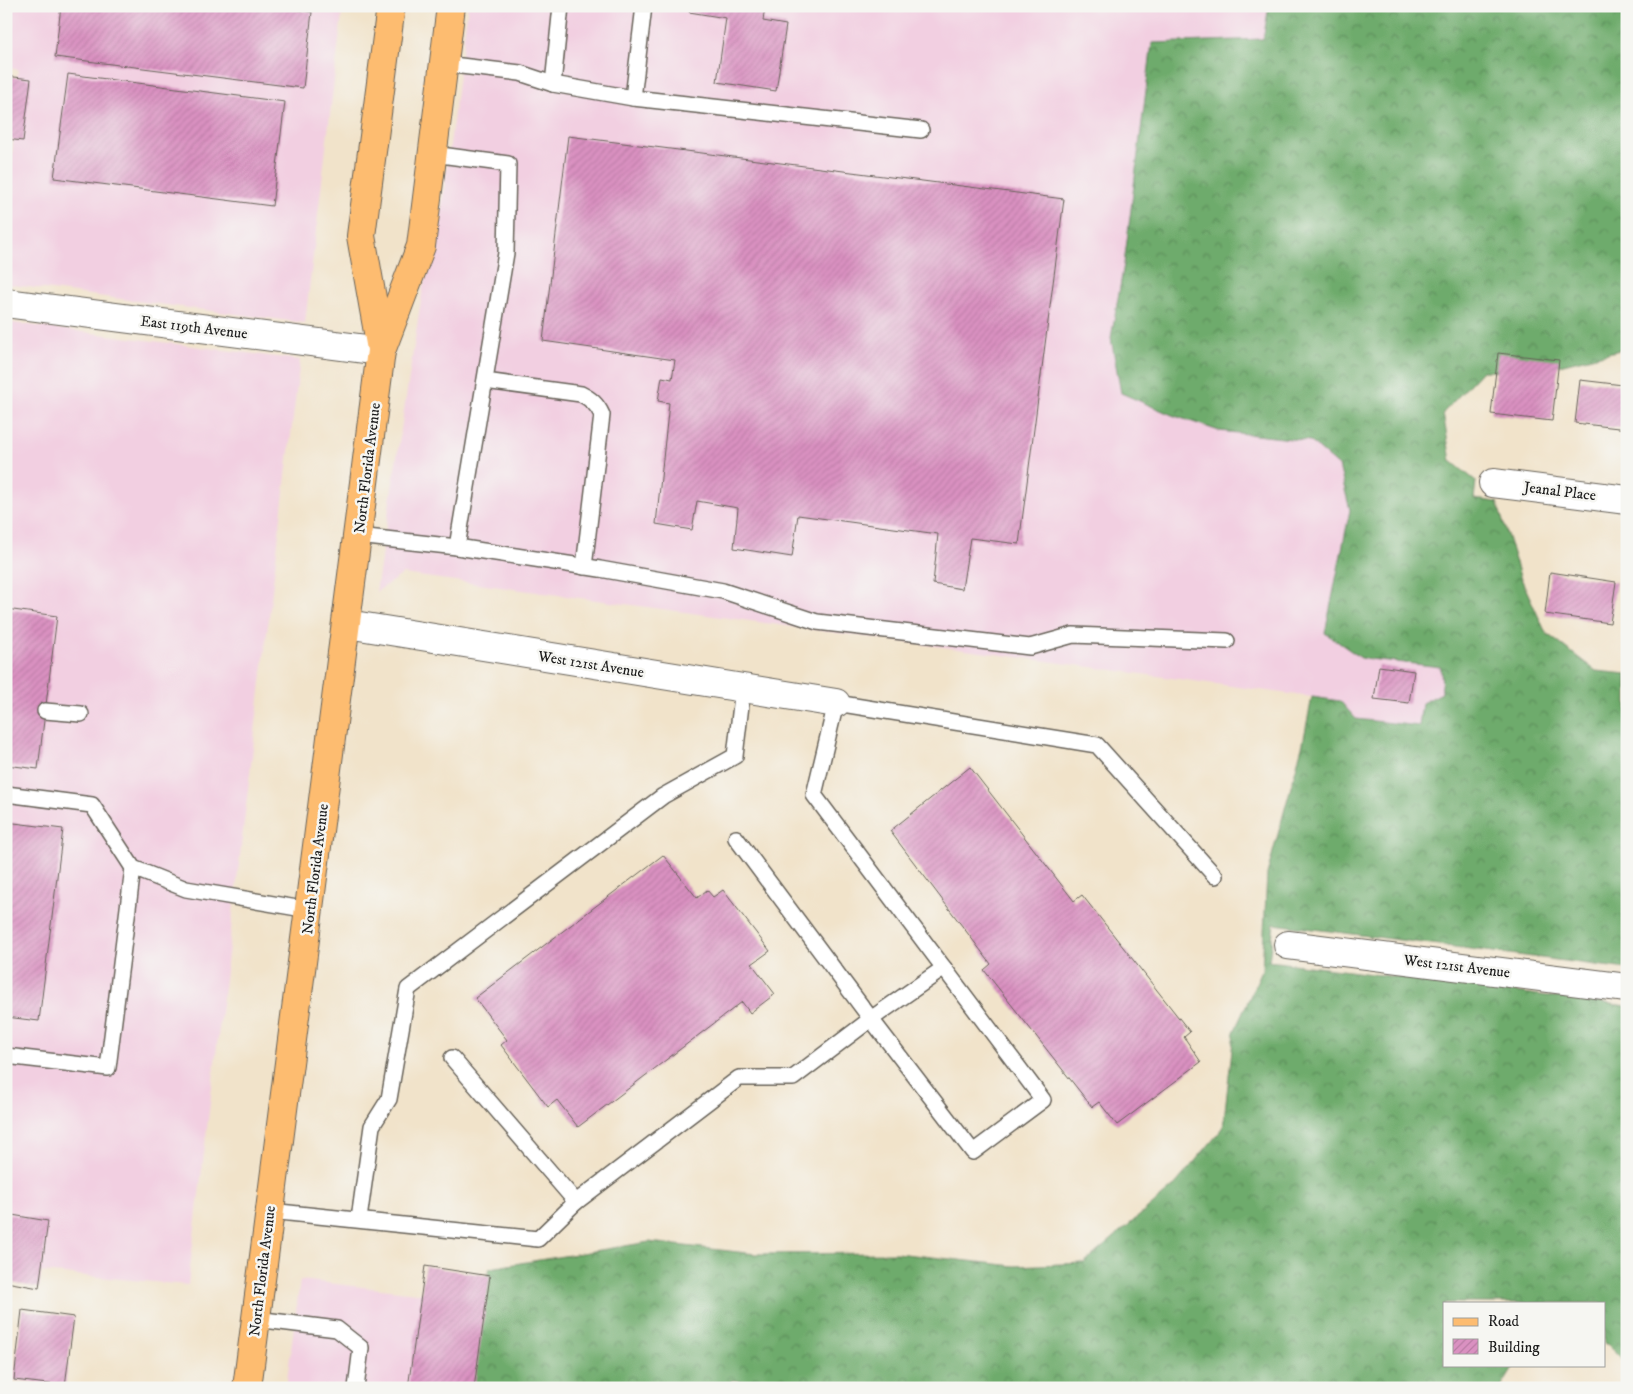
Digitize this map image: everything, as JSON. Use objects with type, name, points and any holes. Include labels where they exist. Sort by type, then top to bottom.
[{"type":"main road","name":"North Florida Avenue","points":[[381,351],[361,236],[392,6]]},
{"type":"main road","name":"North Florida Avenue","points":[[247,1388],[381,351],[421,246],[451,6]]},
{"type":"street","name":"East 119th Avenue","points":[[6,304],[381,351]]},
{"type":"street","name":"Jeanal Place","points":[[1493,482],[1627,500]]},
{"type":"street","name":"West 121st Avenue","points":[[347,624],[836,703]]},
{"type":"street","name":"West 121st Avenue","points":[[1288,945],[1627,988]]},
{"type":"lane","points":[[553,84],[561,6]]},
{"type":"lane","points":[[632,98],[644,6]]},
{"type":"lane","points":[[444,64],[520,74],[553,84],[632,98],[921,130]]},
{"type":"lane","points":[[432,154],[508,164],[506,253],[457,547]]},
{"type":"lane","points":[[485,381],[581,394],[593,401],[599,408],[602,415],[584,566]]},
{"type":"lane","points":[[358,536],[457,547],[584,566],[723,591],[817,622],[1030,647],[1073,635],[1227,641]]},
{"type":"lane","points":[[359,1219],[372,1126],[390,1099],[408,989],[663,796],[735,756],[743,688]]},
{"type":"lane","points":[[736,838],[973,1152],[1044,1100],[814,795],[836,703],[1097,745],[1216,876]]},
{"type":"lane","points":[[45,711],[80,714]]},
{"type":"lane","points":[[6,794],[92,805],[133,868],[186,889],[309,910]]},
{"type":"lane","points":[[6,1056],[108,1068],[133,868]]},
{"type":"lane","points":[[270,1211],[538,1239],[576,1202],[739,1078],[793,1078],[871,1019],[944,968]]},
{"type":"lane","points":[[452,1058],[576,1202]]},
{"type":"lane","points":[[256,1319],[337,1329],[361,1348],[356,1388]]},
{"type":"shaded area","points":[[6,6],[343,6],[305,323],[6,284],[6,251],[18,70],[6,67]]},
{"type":"shaded area","points":[[468,6],[1269,6],[1263,39],[1225,40],[1124,264],[1111,338],[1121,393],[1172,415],[1219,431],[1310,441],[1339,466],[1350,510],[1325,633],[1361,658],[1442,667],[1442,693],[1422,703],[1419,726],[1356,719],[1340,701],[403,574],[376,592],[423,287],[436,252]]},
{"type":"shaded area","points":[[6,322],[300,360],[188,1285],[6,1269]]},
{"type":"shaded area","points":[[300,1280],[479,1300],[454,1388],[286,1388]]},
{"type":"green space","points":[[1269,6],[1627,6],[1627,350],[1620,350],[1531,372],[1482,371],[1443,413],[1451,461],[1476,481],[1474,499],[1497,502],[1520,576],[1546,633],[1596,671],[1627,674],[1627,969],[1274,924],[1269,961],[1627,1006],[1627,1363],[1606,1344],[1606,1302],[1443,1302],[1443,1366],[1514,1366],[1501,1388],[794,1388],[731,1380],[730,1388],[454,1388],[459,1356],[490,1268],[649,1242],[756,1254],[896,1253],[1014,1266],[1084,1263],[1173,1187],[1223,1128],[1234,1032],[1262,970],[1267,874],[1303,743],[1312,697],[1340,701],[1356,719],[1419,726],[1422,703],[1442,693],[1441,667],[1361,658],[1325,633],[1350,510],[1339,466],[1310,441],[1219,431],[1172,415],[1121,393],[1111,338],[1124,264],[1152,43],[1263,39]]},
{"type":"building","points":[[61,6],[274,6],[312,12],[303,88],[55,57]]},
{"type":"building","points":[[690,6],[765,6],[763,21],[786,25],[776,91],[717,82],[726,18],[689,12]]},
{"type":"building","points":[[1260,6],[1278,6],[1278,9]]},
{"type":"building","points":[[68,74],[285,102],[272,206],[54,178]]},
{"type":"building","points":[[6,76],[31,79],[23,141],[6,139]]},
{"type":"building","points":[[568,136],[1064,199],[1019,544],[970,538],[962,589],[933,584],[938,534],[798,515],[792,557],[734,548],[738,508],[697,501],[692,530],[656,524],[669,403],[658,401],[662,377],[672,379],[675,360],[543,341]]},
{"type":"building","points":[[1498,353],[1559,360],[1552,421],[1491,414]]},
{"type":"building","points":[[1626,363],[1627,429],[1575,423],[1580,380],[1623,385]]},
{"type":"building","points":[[1550,572],[1616,582],[1610,623],[1545,614]]},
{"type":"building","points":[[6,609],[57,616],[38,769],[6,765]]},
{"type":"building","points":[[1379,666],[1414,671],[1409,703],[1374,699]]},
{"type":"building","points":[[970,767],[1074,901],[1082,895],[1190,1032],[1184,1037],[1201,1062],[1117,1125],[1099,1102],[1092,1107],[984,970],[991,964],[890,831]]},
{"type":"building","points":[[6,822],[63,829],[39,1021],[6,1017]]},
{"type":"building","points":[[663,855],[697,898],[707,890],[713,897],[723,890],[770,951],[752,964],[775,994],[750,1013],[742,1002],[578,1127],[557,1100],[548,1107],[501,1045],[507,1040],[475,998]]},
{"type":"building","points":[[6,1214],[48,1221],[39,1288],[6,1282]]},
{"type":"building","points":[[425,1266],[490,1276],[474,1388],[408,1388]]},
{"type":"building","points":[[22,1310],[74,1317],[65,1386],[14,1380]]}]
